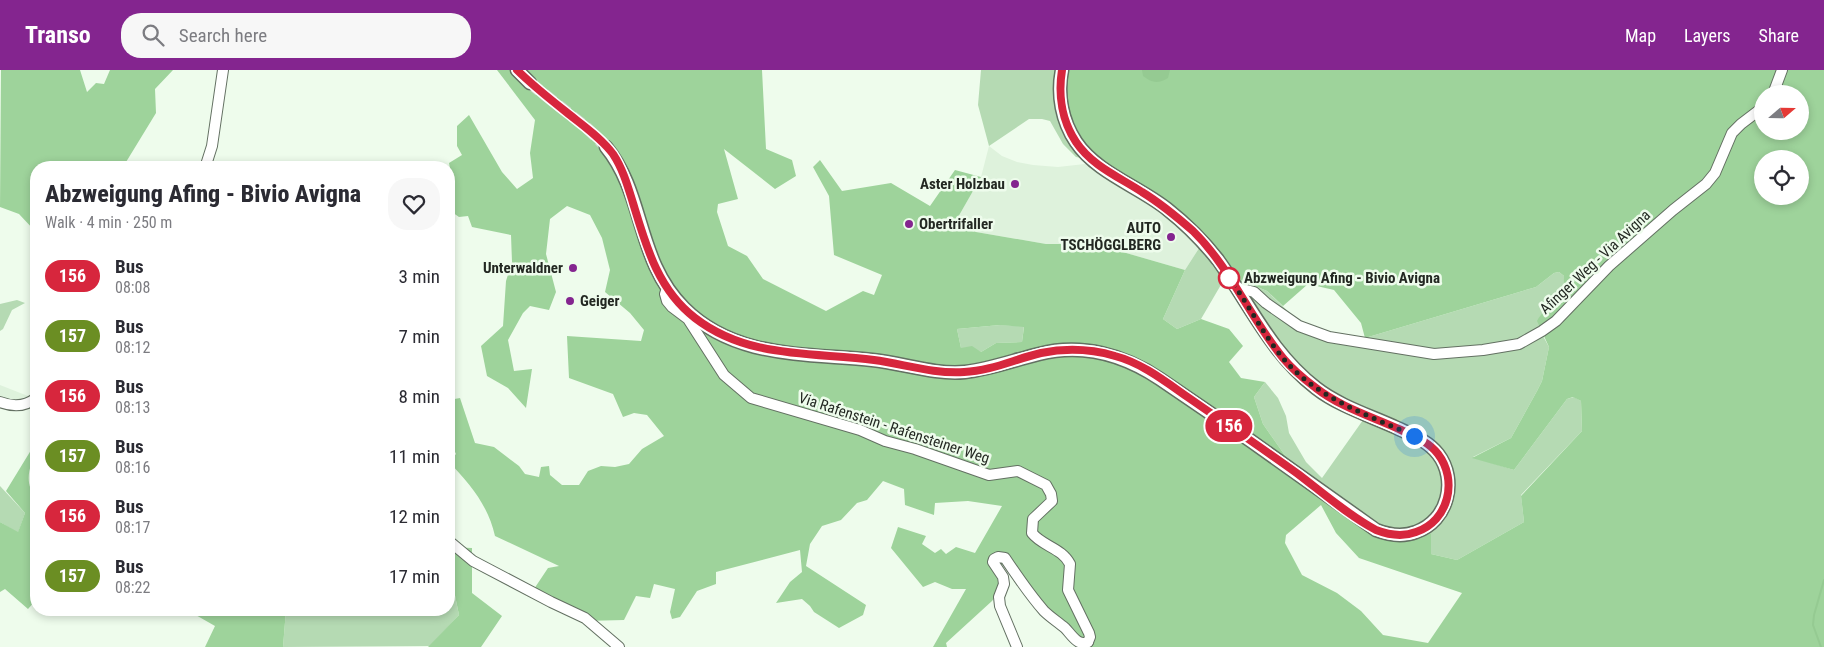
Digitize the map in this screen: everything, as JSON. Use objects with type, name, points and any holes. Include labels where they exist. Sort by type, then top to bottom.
[{"type":"main road","points":[[517,70],[530,83]]},
{"type":"main road","points":[[606,147],[613,155],[624,176],[647,248],[656,270],[667,288],[689,313],[717,332],[735,341],[781,353],[874,360],[931,370],[964,372],[1061,350],[1090,351],[1118,357],[1147,370],[1183,394],[1376,530],[1394,535],[1406,535],[1421,531],[1432,523],[1442,511],[1449,487],[1445,464],[1435,450],[1414,436],[1330,397],[1310,383],[1283,358],[1218,260],[1192,231],[1166,208],[1094,162],[1076,143],[1062,110],[1060,87],[1062,70]]},
{"type":"street","points":[[207,161],[212,146],[223,70]]},
{"type":"street","points":[[1776,85],[1782,70]]},
{"type":"street","name":"Afinger Weg - Via Avigna","points":[[1235,287],[1254,292],[1294,323],[1328,337],[1434,354],[1482,350],[1519,344],[1542,331],[1561,317],[1609,266],[1706,184],[1715,173],[1732,133],[1754,114]]},
{"type":"street","name":"Via Rafenstein - Rafensteiner Weg","points":[[667,288],[665,297],[669,304],[688,319],[724,375],[751,398],[860,430],[885,441],[915,448],[989,474],[998,475],[1009,471],[1018,471],[1046,485],[1051,494],[1052,501],[1033,519],[1032,533],[1064,555],[1070,564],[1068,590],[1089,633],[1089,645],[1080,644],[1066,628],[1045,612],[1005,558],[998,556],[993,562],[1004,584],[999,602],[1017,647]]},
{"type":"street","points":[[0,402],[21,406],[30,402]]},
{"type":"street","points":[[455,546],[474,561],[585,618],[619,647]]},
{"type":"shaded area","points":[[1,70],[80,70],[87,92],[96,83],[104,84],[110,70],[173,70],[155,89],[156,113],[127,161],[30,161],[30,226],[19,214],[0,207]]},
{"type":"shaded area","points":[[497,70],[762,70],[766,149],[792,160],[796,176],[775,189],[724,149],[738,199],[718,204],[717,212],[728,246],[747,256],[763,279],[826,311],[863,291],[874,295],[882,275],[834,255],[829,196],[813,167],[820,160],[842,191],[891,183],[930,206],[955,170],[981,177],[957,219],[976,232],[1046,244],[1095,244],[1185,270],[1163,319],[1177,329],[1201,319],[1229,329],[1243,346],[1229,362],[1241,378],[1265,382],[1254,397],[1263,424],[1293,467],[1377,526],[1401,538],[1431,534],[1431,554],[1457,560],[1524,522],[1521,496],[1582,431],[1581,401],[1573,397],[1567,399],[1514,470],[1472,458],[1511,438],[1537,391],[1542,381],[1549,347],[1537,321],[1561,290],[1564,276],[1559,272],[1554,273],[1536,287],[1365,338],[1361,323],[1334,290],[1308,284],[1283,306],[1267,291],[1238,279],[1206,240],[1095,158],[1073,129],[1063,91],[1066,70],[1824,70],[1824,647],[1076,647],[1004,563],[1001,566],[1008,580],[992,601],[946,643],[947,647],[933,647],[966,589],[952,589],[935,582],[923,587],[891,548],[898,527],[926,536],[922,544],[935,553],[941,549],[946,554],[956,547],[975,553],[1002,506],[968,501],[935,503],[934,515],[905,505],[904,489],[883,481],[867,500],[857,503],[841,520],[822,526],[810,544],[806,566],[866,605],[863,615],[839,628],[814,612],[802,599],[776,603],[790,582],[802,572],[800,550],[716,572],[716,584],[697,591],[680,617],[672,619],[670,612],[675,589],[654,584],[650,598],[636,596],[624,620],[584,621],[530,595],[548,568],[559,566],[495,536],[483,505],[455,468],[455,399],[460,398],[475,443],[494,447],[519,466],[525,474],[539,477],[541,467],[549,466],[550,475],[562,485],[579,485],[588,471],[601,466],[615,467],[629,464],[642,449],[664,436],[647,415],[634,413],[623,417],[613,394],[569,378],[567,336],[641,341],[644,330],[630,313],[605,292],[610,270],[602,238],[590,215],[567,206],[550,219],[546,254],[556,292],[549,310],[530,306],[523,313],[508,340],[514,371],[532,369],[526,408],[508,388],[487,376],[481,346],[503,326],[506,281],[512,262],[511,235],[472,227],[468,216],[459,217],[455,214],[455,161],[452,161],[462,155],[457,146],[457,126],[469,115],[502,172],[517,189],[533,178],[530,153],[535,120]],"holes":[[[1000,325],[1024,327],[1022,342],[996,343],[981,352],[972,346],[961,348],[957,329]],[[1321,505],[1336,533],[1359,558],[1462,593],[1428,643],[1383,635],[1361,611],[1337,593],[1302,575],[1285,543],[1286,535]]]},
{"type":"shaded area","points":[[981,70],[1066,70],[1091,160],[1076,157],[1063,144],[1050,121],[1042,119],[1029,119],[989,146],[978,105]]},
{"type":"shaded area","points":[[1142,70],[1170,70],[1168,78],[1155,82],[1143,76]]},
{"type":"shaded area","points":[[989,146],[1002,156],[1017,162],[1033,165],[1058,167],[1094,163],[1203,242],[1185,270],[1095,244],[1046,244],[976,232],[957,219],[981,177]]},
{"type":"shaded area","points":[[1203,242],[1238,279],[1267,291],[1297,320],[1328,334],[1365,338],[1536,287],[1554,273],[1559,272],[1564,276],[1561,292],[1542,312],[1543,336],[1549,347],[1542,381],[1537,391],[1511,438],[1473,457],[1514,470],[1567,399],[1574,397],[1581,401],[1582,431],[1521,495],[1524,522],[1457,560],[1431,554],[1377,526],[1293,467],[1263,424],[1254,397],[1265,382],[1278,398],[1286,416],[1289,433],[1306,462],[1322,478],[1363,420],[1327,402],[1238,297],[1222,283],[1201,319],[1177,329],[1163,319],[1185,270]]},
{"type":"shaded area","points":[[17,300],[25,303],[12,310],[3,329],[0,331],[0,304]]},
{"type":"shaded area","points":[[1000,325],[1024,326],[1022,342],[996,343],[981,352],[961,348],[957,329]]},
{"type":"shaded area","points":[[0,385],[30,397],[30,401],[0,400]]},
{"type":"shaded area","points":[[30,452],[30,607],[28,609],[5,589],[0,592],[0,522],[18,532],[25,513],[6,491]]},
{"type":"shaded area","points":[[0,486],[25,513],[18,533],[0,522]]},
{"type":"shaded area","points":[[455,547],[472,548],[472,593],[502,616],[481,647],[428,647],[459,615],[455,595]]},
{"type":"shaded area","points":[[455,595],[459,615],[430,646],[283,647],[286,616],[455,616]]},
{"type":"shaded area","points":[[198,616],[286,616],[283,647],[205,647],[215,626]]},
{"type":"waterway","points":[[1821,647],[1813,625],[1824,580]]},
{"type":"tunnel","points":[[530,83],[587,128],[606,147]]},
{"type":"bus line","name":"156","points":[[517,70],[530,83],[595,135],[613,155],[624,176],[647,248],[656,270],[667,288],[683,308],[695,318],[735,341],[781,353],[874,360],[947,372],[983,369],[1061,350],[1105,353],[1131,361],[1147,370],[1376,530],[1386,534],[1406,535],[1421,531],[1432,523],[1442,511],[1449,487],[1448,472],[1439,455],[1430,446],[1414,436],[1330,397],[1296,372],[1272,343],[1218,260],[1203,242],[1166,208],[1091,160],[1076,143],[1062,110],[1060,87],[1062,70]]},
{"type":"place","name":"Aster Holzbau","points":[[1015,184]]},
{"type":"place","name":"Obertrifaller","points":[[909,224]]},
{"type":"place","name":"AUTO TSCHÖGGLBERG","points":[[1171,237]]},
{"type":"place","name":"Unterwaldner","points":[[573,268]]},
{"type":"place","name":"Abzweigung Afing - Bivio Avigna","points":[[1229,278]]},
{"type":"place","name":"Geiger","points":[[570,301]]},
{"type":"route","points":[[1229,278],[1283,358],[1296,372],[1330,397],[1414,436]]}]
